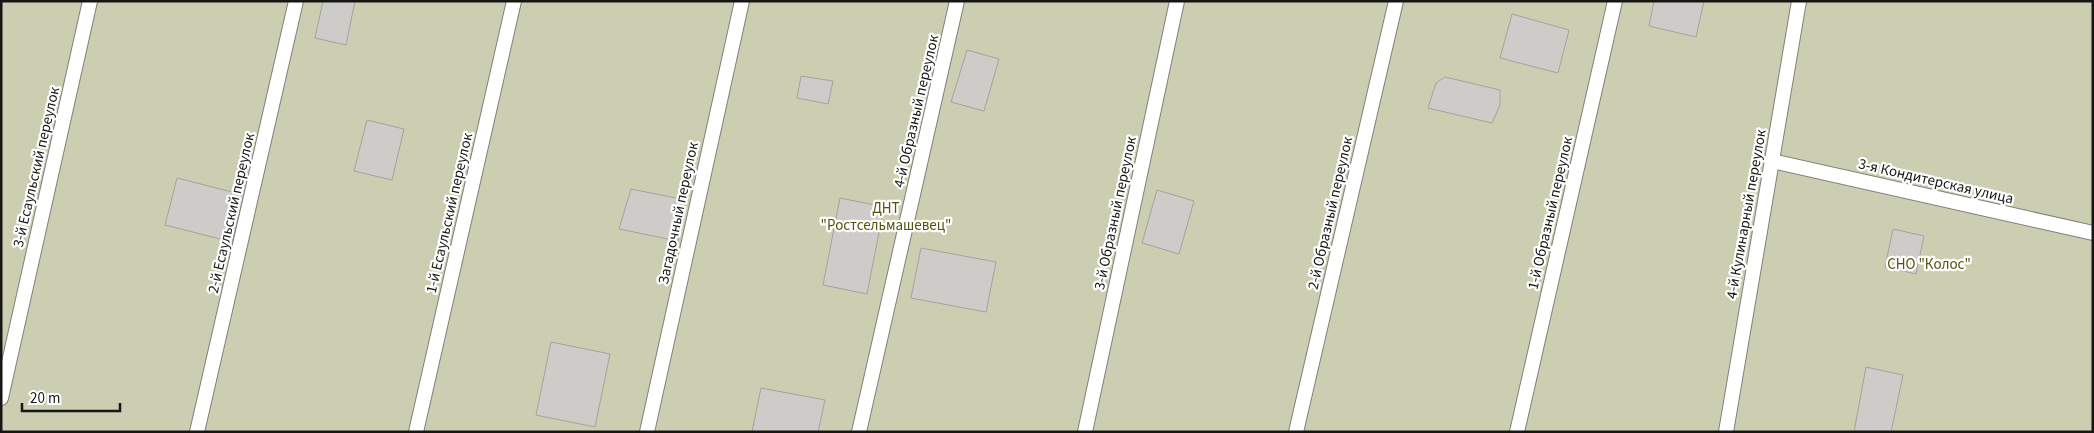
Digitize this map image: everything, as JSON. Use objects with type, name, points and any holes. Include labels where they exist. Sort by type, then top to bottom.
[{"type":"lane","name":"3-й Есаульский переулок","points":[[1,398],[90,1]]},
{"type":"lane","name":"2-й Есаульский переулок","points":[[196,432],[296,1]]},
{"type":"lane","name":"1-й Есаульский переулок","points":[[416,432],[514,1]]},
{"type":"lane","name":"Загадочный переулок","points":[[647,432],[742,1]]},
{"type":"lane","name":"4-й Образный переулок","points":[[859,432],[957,1]]},
{"type":"lane","name":"3-й Образный переулок","points":[[1085,432],[1177,1]]},
{"type":"lane","name":"2-й Образный переулок","points":[[1296,432],[1396,1]]},
{"type":"lane","name":"1-й Образный переулок","points":[[1517,432],[1615,1]]},
{"type":"lane","name":"4-й Кулинарный переулок","points":[[1726,432],[1799,1]]},
{"type":"lane","name":"3-я Кондитерская улица","points":[[1772,161],[2093,233]]},
{"type":"green space","name":"ДНТ \"Ростсельмашевец\"","points":[[1,1],[2093,1],[2093,432],[1,432]]},
{"type":"building","points":[[323,1],[355,1],[346,45],[315,38]]},
{"type":"building","points":[[1654,1],[1704,1],[1696,37],[1649,26]]},
{"type":"building","points":[[1512,14],[1569,30],[1558,73],[1500,58]]},
{"type":"building","points":[[967,50],[999,59],[984,111],[951,102]]},
{"type":"building","points":[[801,76],[833,81],[828,104],[797,98]]},
{"type":"building","points":[[1445,77],[1500,90],[1500,105],[1492,123],[1428,108],[1436,83]]},
{"type":"building","points":[[367,120],[404,129],[392,180],[354,171]]},
{"type":"building","points":[[177,178],[244,195],[232,242],[165,225]]},
{"type":"building","points":[[631,189],[686,200],[678,241],[619,229]]},
{"type":"building","points":[[1157,190],[1194,201],[1179,254],[1142,243]]},
{"type":"building","points":[[840,198],[884,207],[867,294],[823,285]]},
{"type":"building","points":[[1893,229],[1924,236],[1916,274],[1885,267]]},
{"type":"building","points":[[921,248],[996,262],[986,312],[911,298]]},
{"type":"building","points":[[551,342],[610,354],[595,427],[536,415]]},
{"type":"building","points":[[1866,367],[1903,375],[1891,432],[1854,432]]},
{"type":"building","points":[[761,388],[825,400],[818,432],[752,432]]},
{"type":"park label","name":"СНО \"Колос\"","points":[[1929,264]]}]
